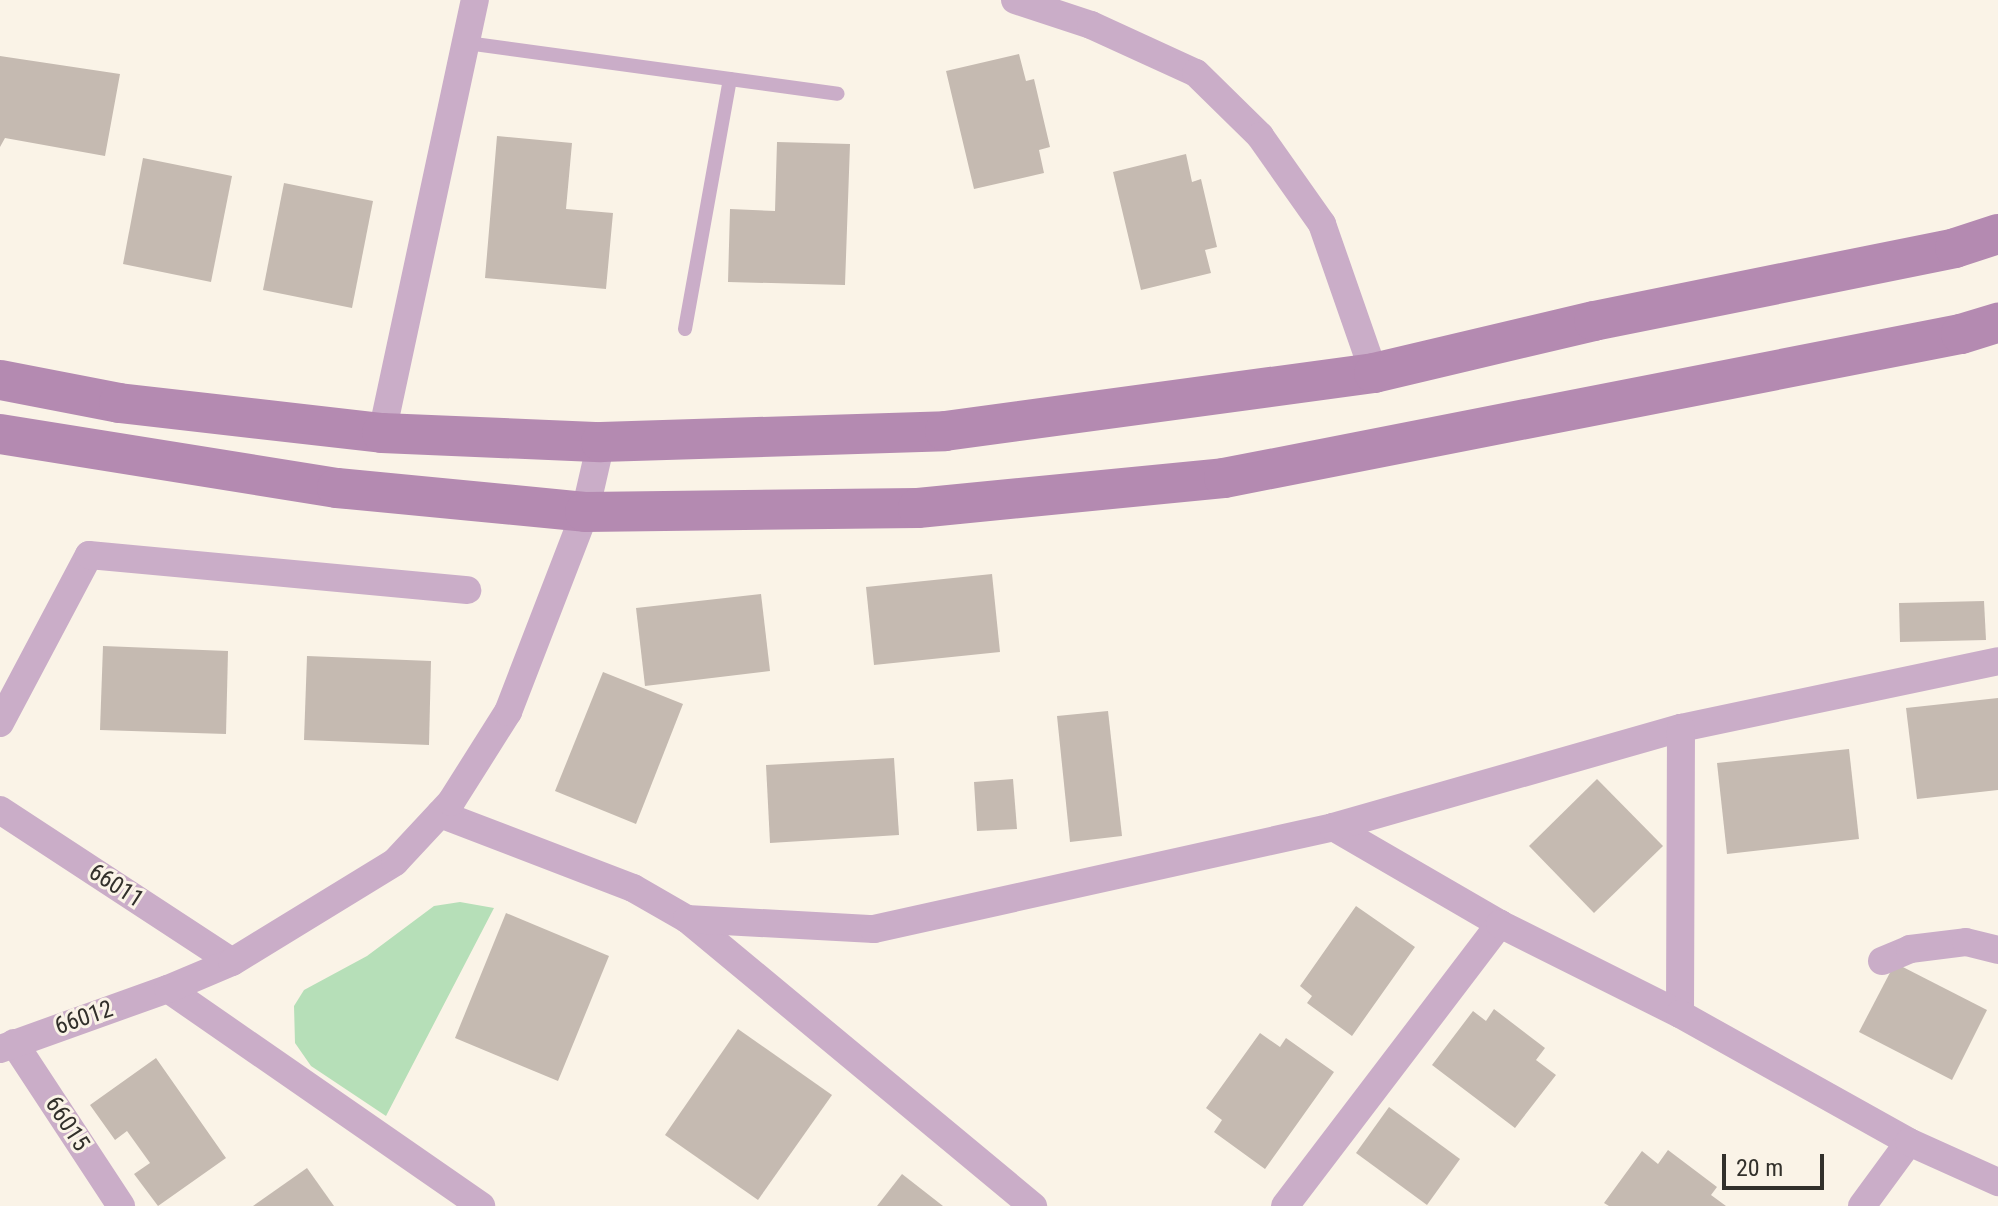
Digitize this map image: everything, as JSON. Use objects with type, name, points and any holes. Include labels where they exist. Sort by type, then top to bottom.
[{"type":"main road","points":[[0,380],[119,403],[382,433],[601,442],[945,431],[1374,373],[1594,321],[1955,248],[1998,234]]},
{"type":"main road","points":[[0,434],[337,488],[585,512],[918,508],[1224,478],[1961,334],[1998,323]]},
{"type":"street","points":[[382,433],[475,0]]},
{"type":"street","points":[[1015,0],[1091,25],[1196,73],[1260,136],[1322,224],[1374,373]]},
{"type":"street","name":"66012","points":[[7,1046],[168,989],[232,962],[395,862],[440,814],[508,712],[585,512],[601,442]]},
{"type":"street","points":[[0,723],[89,555],[467,590]]},
{"type":"street","points":[[687,919],[874,929],[1333,827],[1681,728],[1998,661]]},
{"type":"street","points":[[1680,1014],[1681,728]]},
{"type":"street","name":"66011","points":[[0,810],[232,962]]},
{"type":"street","points":[[440,814],[633,888],[687,919],[1033,1206]]},
{"type":"street","points":[[1333,827],[1500,924],[1680,1014],[1909,1142],[1998,1182]]},
{"type":"street","points":[[1285,1206],[1500,924]]},
{"type":"street","points":[[1882,961],[1910,949],[1966,942],[1998,950]]},
{"type":"street","points":[[168,989],[481,1206]]},
{"type":"street","name":"66015","points":[[7,1046],[121,1206]]},
{"type":"street","points":[[1862,1206],[1909,1142]]},
{"type":"lane","points":[[467,43],[838,94]]},
{"type":"lane","points":[[685,329],[730,79]]},
{"type":"green space","points":[[460,902],[494,908],[386,1116],[311,1066],[295,1043],[294,1006],[304,990],[367,956],[434,906]]},
{"type":"building","points":[[1019,54],[1026,81],[1034,79],[1050,147],[1039,150],[1044,173],[974,189],[946,71]]},
{"type":"building","points":[[0,56],[120,74],[105,156],[5,138],[0,147]]},
{"type":"building","points":[[497,136],[572,143],[566,209],[613,213],[606,289],[485,278]]},
{"type":"building","points":[[777,142],[850,144],[845,285],[728,282],[730,209],[775,211]]},
{"type":"building","points":[[1186,154],[1192,182],[1201,179],[1217,247],[1205,250],[1211,273],[1141,290],[1113,172]]},
{"type":"building","points":[[143,158],[232,176],[211,282],[123,264]]},
{"type":"building","points":[[284,183],[373,201],[352,308],[263,290]]},
{"type":"building","points":[[992,574],[1000,652],[874,665],[866,587]]},
{"type":"building","points":[[761,594],[770,671],[645,686],[636,608]]},
{"type":"building","points":[[1984,601],[1986,640],[1900,642],[1899,603]]},
{"type":"building","points":[[103,646],[228,651],[226,734],[100,730]]},
{"type":"building","points":[[307,656],[431,661],[429,745],[304,740]]},
{"type":"building","points":[[603,672],[683,704],[636,824],[555,791]]},
{"type":"building","points":[[1998,698],[1998,790],[1917,799],[1906,708]]},
{"type":"building","points":[[1108,711],[1122,836],[1070,842],[1057,716]]},
{"type":"building","points":[[1849,749],[1859,839],[1727,854],[1717,763]]},
{"type":"building","points":[[894,758],[899,835],[770,843],[766,765]]},
{"type":"building","points":[[1013,779],[1017,829],[977,831],[974,782]]},
{"type":"building","points":[[1597,779],[1663,846],[1594,913],[1529,846]]},
{"type":"building","points":[[1356,906],[1415,947],[1352,1036],[1307,1003],[1312,996],[1300,986]]},
{"type":"building","points":[[506,913],[609,956],[558,1081],[455,1038]]},
{"type":"building","points":[[1895,963],[1987,1010],[1952,1080],[1859,1032]]},
{"type":"building","points":[[1494,1009],[1545,1048],[1536,1060],[1556,1075],[1515,1128],[1432,1065],[1473,1011],[1486,1021]]},
{"type":"building","points":[[738,1029],[832,1095],[758,1200],[665,1135]]},
{"type":"building","points":[[1260,1033],[1280,1047],[1286,1038],[1334,1072],[1265,1169],[1214,1132],[1222,1120],[1206,1108]]},
{"type":"building","points":[[156,1058],[226,1158],[158,1206],[134,1174],[150,1163],[127,1131],[115,1140],[90,1105]]},
{"type":"building","points":[[1389,1107],[1460,1159],[1427,1205],[1356,1153]]},
{"type":"building","points":[[1668,1150],[1717,1187],[1711,1195],[1726,1206],[1609,1206],[1604,1203],[1642,1151],[1658,1164]]},
{"type":"building","points":[[307,1168],[334,1206],[253,1206]]},
{"type":"building","points":[[902,1174],[943,1206],[877,1206]]}]
